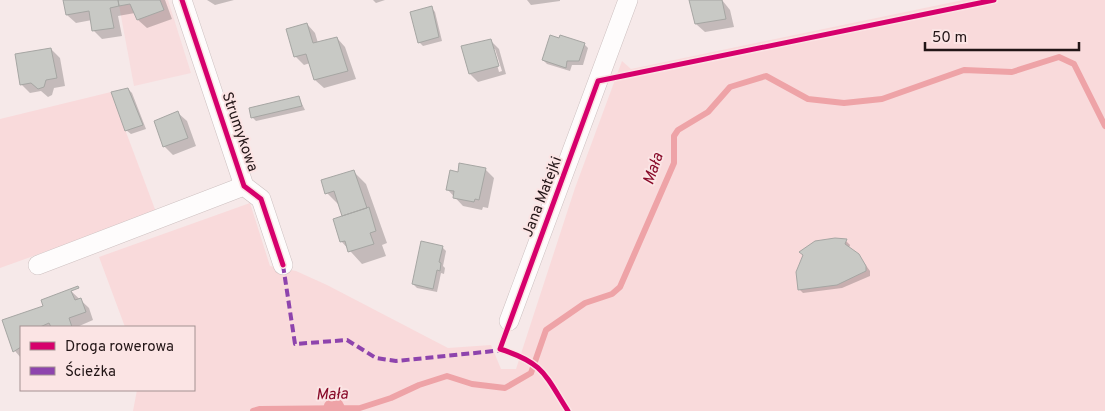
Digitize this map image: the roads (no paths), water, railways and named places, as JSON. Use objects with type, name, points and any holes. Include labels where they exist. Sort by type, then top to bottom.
[{"type":"street","name":"Strumykowa","points":[[182,0],[244,186],[261,199],[283,265]]},
{"type":"street","name":"Jana Matejki","points":[[509,321],[628,0]]},
{"type":"street","name":"Strumykowa","points":[[38,265],[244,186]]},
{"type":"waterway","name":"Mała","points":[[253,411],[260,409],[360,408],[447,376],[472,384],[505,388],[531,373],[546,330],[585,303],[612,294],[620,287],[674,163],[674,136],[678,130],[708,112],[730,87],[766,76],[808,99],[844,103],[882,99],[964,70],[1012,72],[1059,57],[1074,64],[1105,126]]}]
